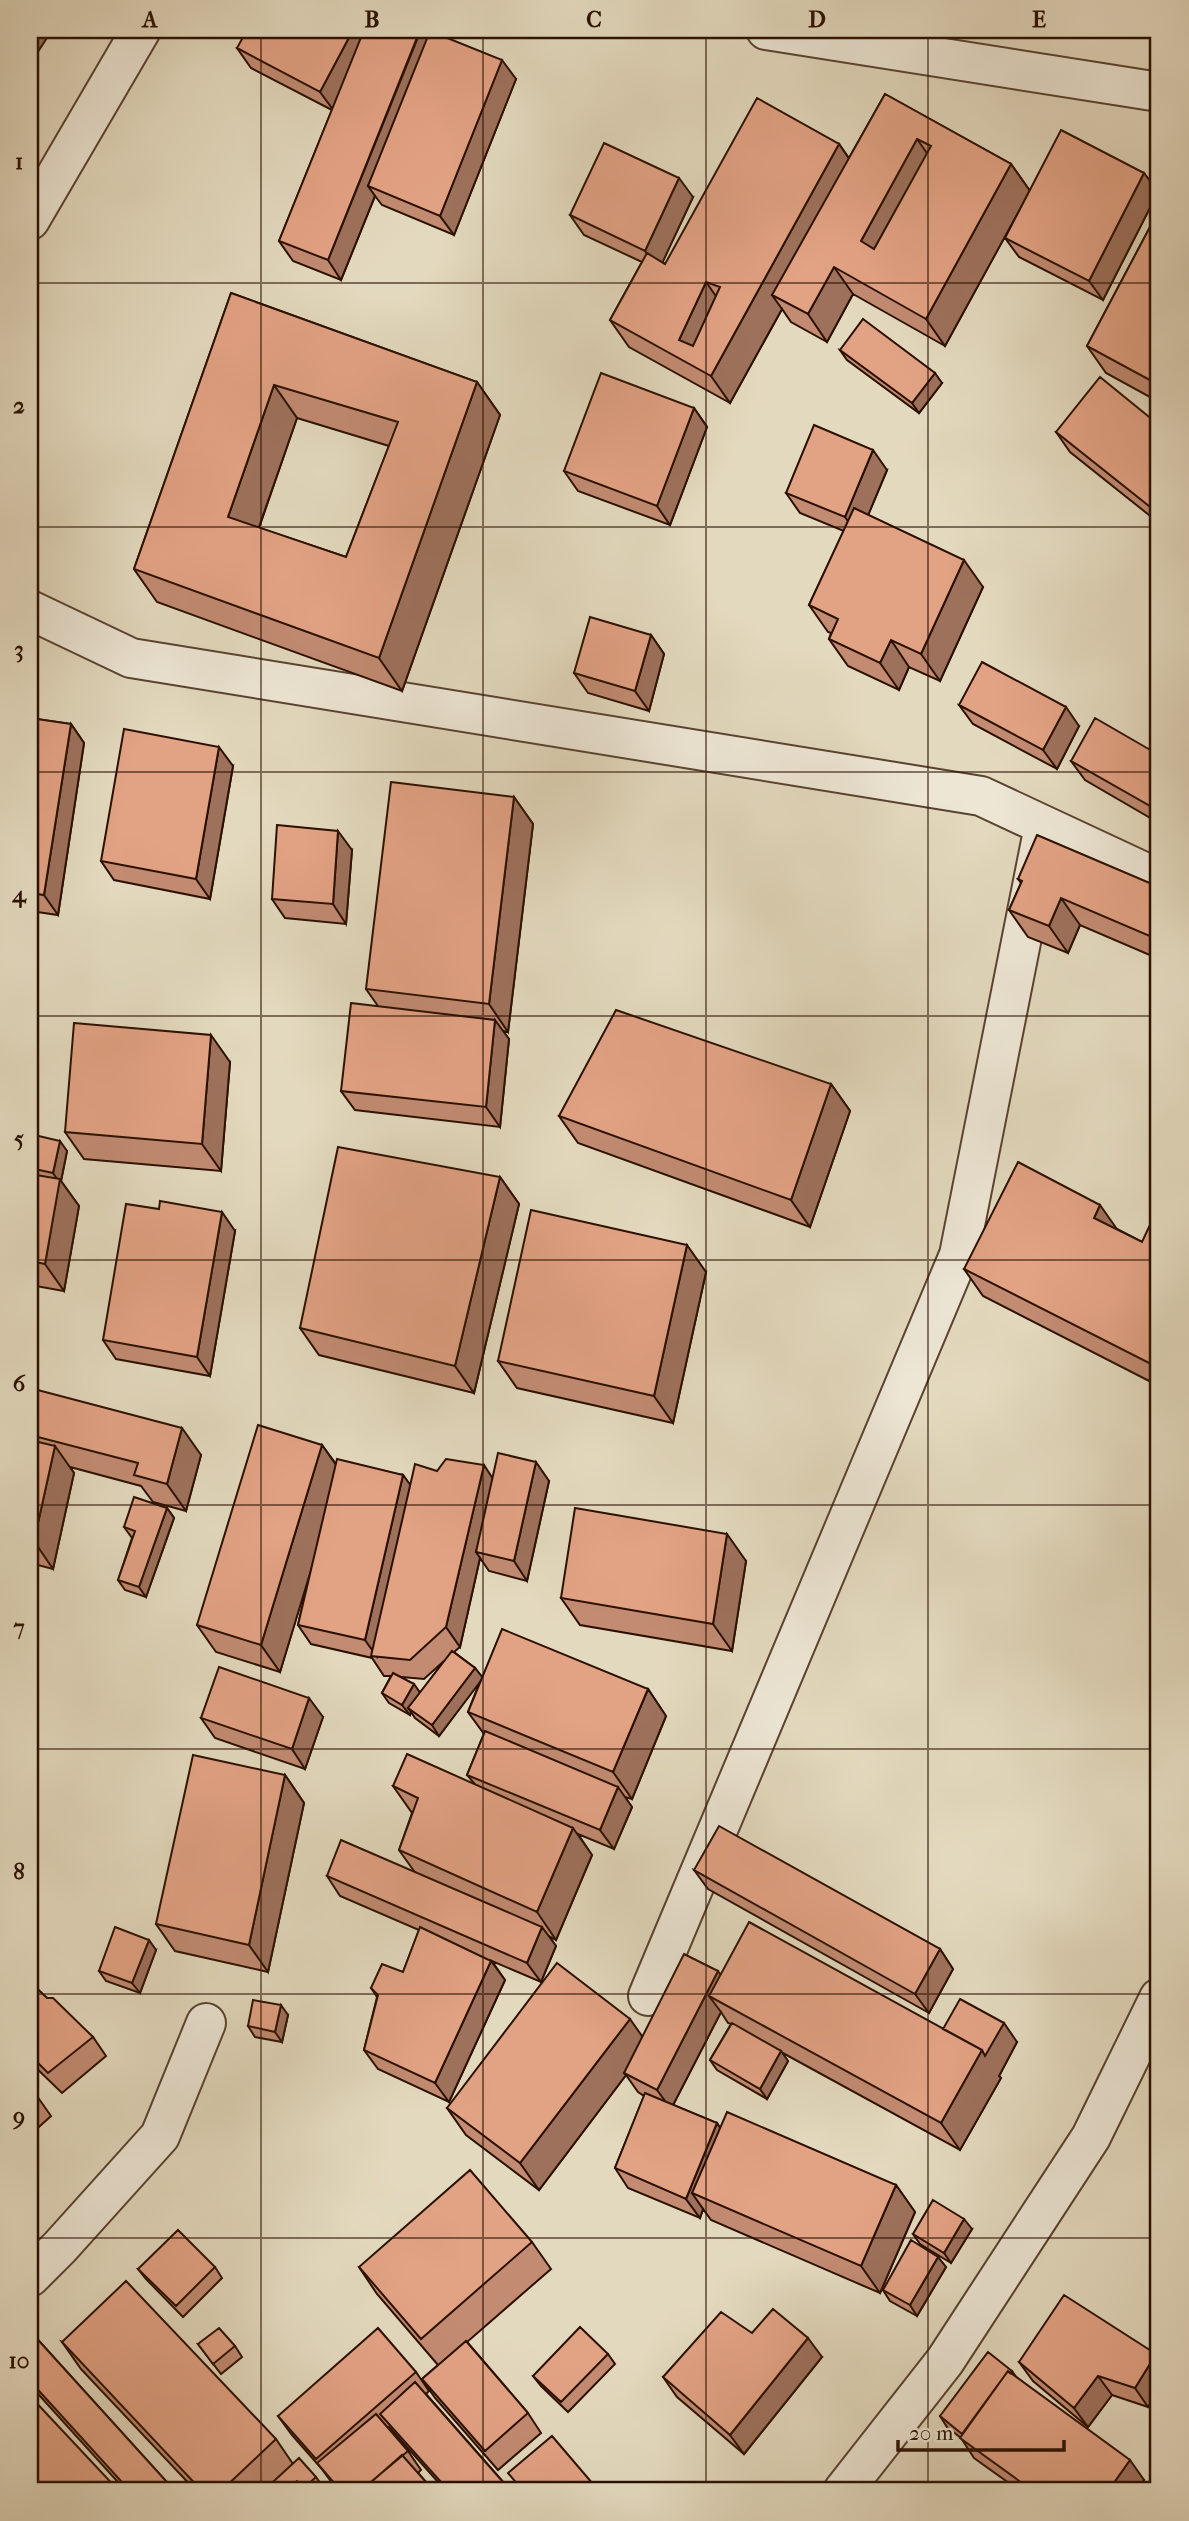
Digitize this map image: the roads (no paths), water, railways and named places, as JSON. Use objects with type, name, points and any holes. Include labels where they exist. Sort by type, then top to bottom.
[{"type":"street","points":[[30,220],[141,30]]},
{"type":"street","points":[[766,30],[1159,92]]},
{"type":"street","points":[[30,610],[131,657],[981,796],[1159,879]]},
{"type":"street","points":[[648,1996],[959,1255],[1044,826]]},
{"type":"street","points":[[843,2491],[945,2361],[1091,2137],[1159,1998]]},
{"type":"street","points":[[30,2277],[61,2247],[160,2136],[206,2023]]}]
